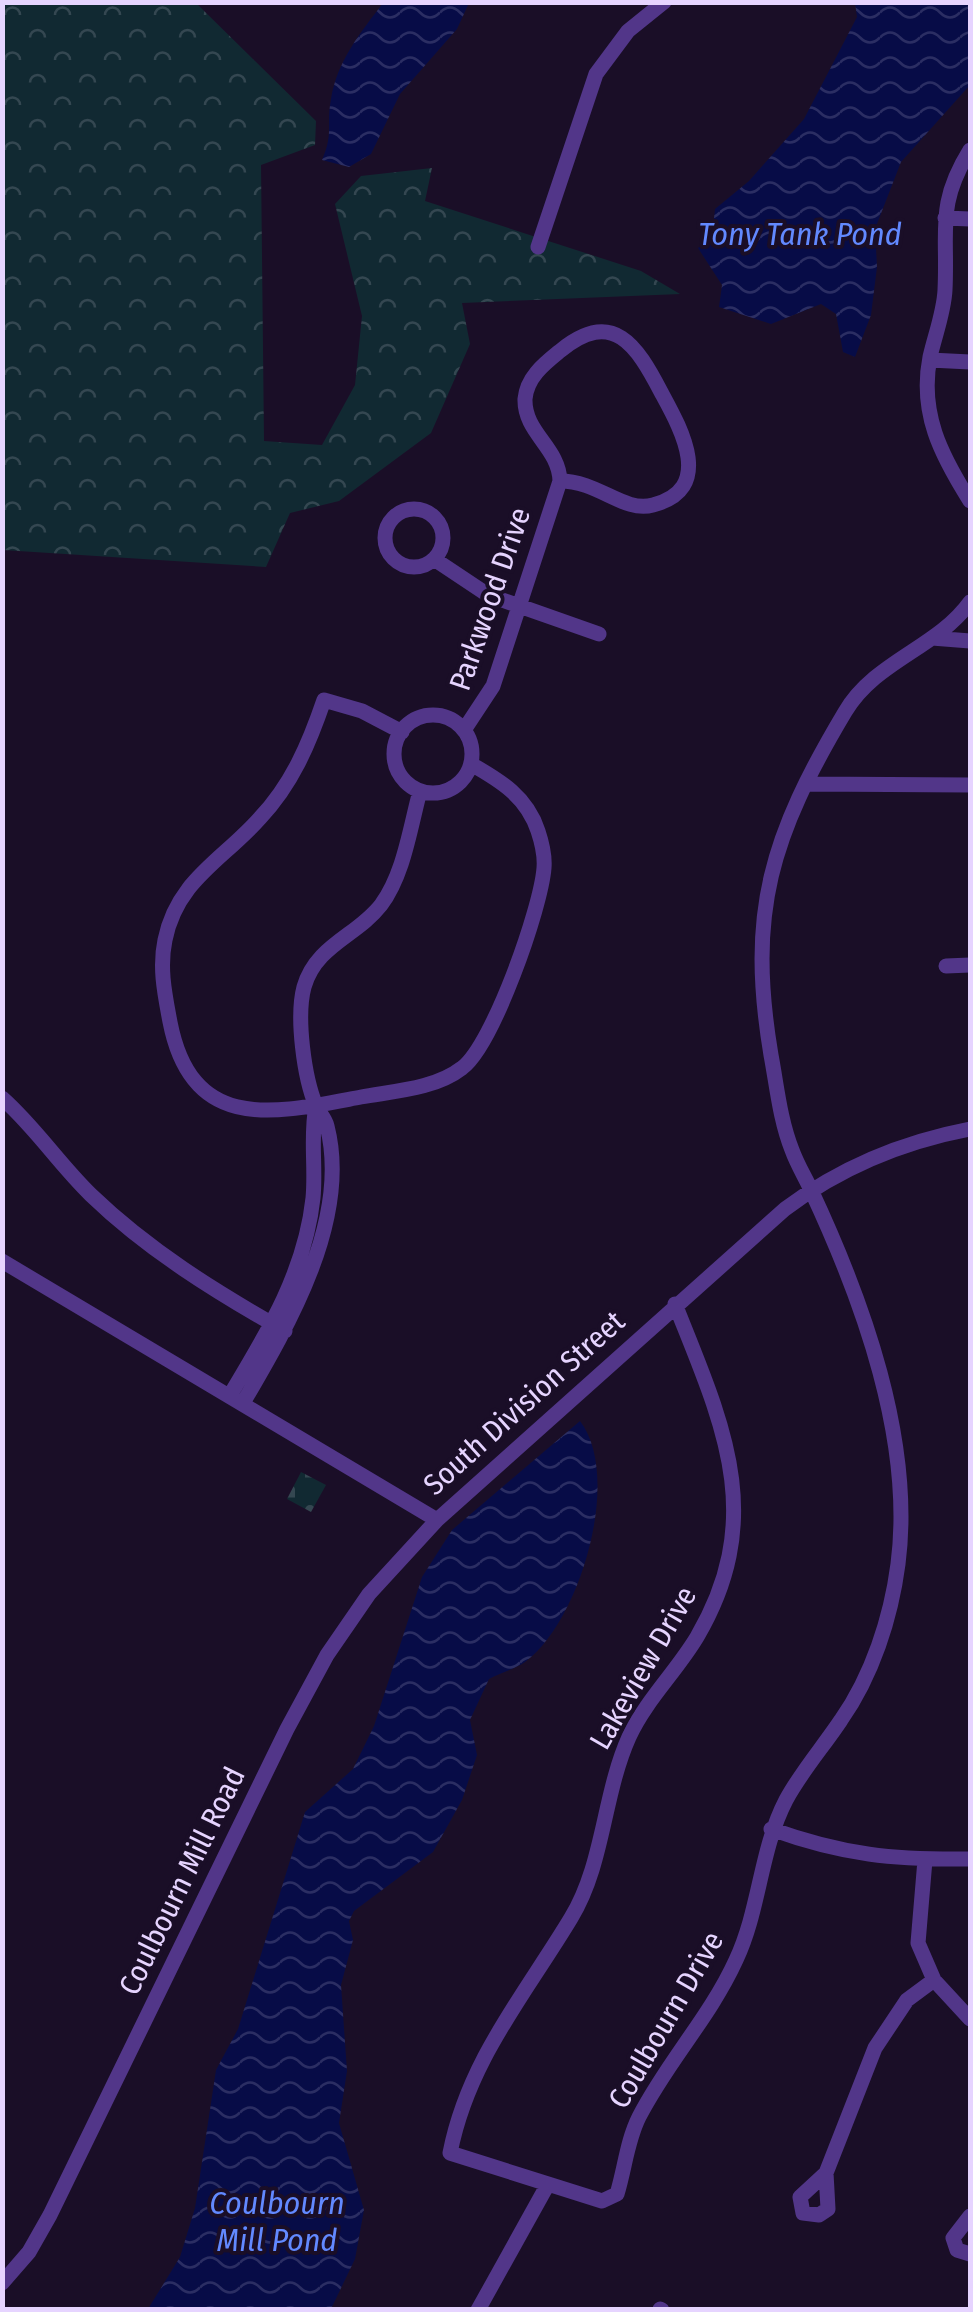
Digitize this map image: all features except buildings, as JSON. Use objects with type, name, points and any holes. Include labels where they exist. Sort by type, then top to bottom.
[{"type":"street","points":[[538,246],[596,74],[628,31],[664,2]]},
{"type":"street","points":[[970,150],[951,183],[944,218],[944,296],[930,360],[927,396],[932,428],[950,469],[970,500]]},
{"type":"street","points":[[944,218],[970,219]]},
{"type":"street","name":"Parkwood Drive","points":[[464,730],[486,701],[560,480],[552,450],[530,422],[528,388],[539,369],[572,341],[590,333],[618,335],[640,352],[686,437],[690,458],[686,479],[673,496],[645,506],[624,503],[589,483],[560,480]]},
{"type":"street","points":[[930,360],[970,362]]},
{"type":"street","points":[[434,559],[475,588],[519,608],[600,634]]},
{"type":"street","name":"Coulbourn Drive","points":[[548,2184],[602,2201],[617,2194],[636,2123],[700,2028],[736,1960],[754,1910],[771,1829],[788,1795],[854,1702],[884,1630],[902,1531],[899,1456],[888,1400],[783,1122],[760,962],[766,889],[808,784],[858,693],[879,673],[932,638],[970,602]]},
{"type":"street","points":[[932,638],[970,641]]},
{"type":"street","points":[[402,732],[362,710],[324,700],[304,754],[285,789],[248,831],[208,863],[187,888],[172,916],[162,962],[177,1052],[196,1082],[242,1110],[276,1113],[437,1081],[462,1069],[488,1037],[540,888],[544,858],[538,828],[521,799],[471,764]]},
{"type":"street","points":[[434,715],[456,722],[464,730],[470,740],[471,764],[466,776],[446,791],[420,791],[401,776],[394,752],[402,732],[412,722],[434,715]]},
{"type":"street","points":[[808,784],[970,784]]},
{"type":"street","points":[[237,1399],[279,1328],[309,1224],[316,1106],[301,1033],[304,987],[327,949],[373,914],[387,895],[420,791]]},
{"type":"street","points":[[946,966],[970,966]]},
{"type":"street","points":[[2,1098],[70,1174],[134,1232],[184,1270],[279,1328]]},
{"type":"street","name":"South Division Street","points":[[2,1261],[436,1520],[674,1304],[811,1190],[898,1147],[970,1128]]},
{"type":"street","name":"Lakeview Drive","points":[[548,2184],[450,2153],[471,2078],[580,1900],[615,1771],[630,1735],[695,1640],[728,1571],[734,1525],[732,1462],[674,1304]]},
{"type":"street","name":"Coulbourn Mill Road","points":[[2,2283],[29,2252],[50,2214],[327,1656],[369,1594],[436,1520]]},
{"type":"street","points":[[771,1829],[830,1850],[874,1858],[970,1859]]},
{"type":"street","points":[[925,1860],[918,1943],[934,1980],[970,2018]]},
{"type":"street","points":[[826,2172],[884,2027],[906,2000],[934,1980]]},
{"type":"street","points":[[478,2310],[548,2184]]},
{"type":"street","points":[[970,2216],[953,2238],[957,2250],[970,2254]]},
{"type":"green space","points":[[2,3],[196,3],[316,121],[315,145],[261,165],[264,441],[322,445],[355,385],[362,316],[335,204],[361,176],[432,168],[425,201],[641,271],[680,294],[462,303],[470,344],[431,433],[339,501],[290,513],[266,567],[3,550]]},
{"type":"green space","points":[[301,1472],[326,1485],[311,1512],[287,1499]]},
{"type":"water","points":[[383,3],[469,3],[457,29],[400,94],[371,154],[349,167],[322,160],[339,72]]},
{"type":"water","name":"Tony Tank Pond","points":[[855,3],[970,3],[970,85],[901,162],[875,229],[877,267],[871,315],[855,357],[843,352],[836,314],[821,304],[771,324],[719,307],[722,285],[698,248],[712,237],[715,209],[749,181],[804,119],[857,17]]},
{"type":"water","name":"Coulbourn Mill Pond","points":[[580,1421],[592,1446],[597,1477],[596,1511],[578,1583],[545,1642],[525,1662],[489,1679],[470,1720],[477,1755],[462,1800],[433,1852],[354,1911],[349,1921],[353,1940],[341,1985],[347,2071],[339,2123],[364,2210],[355,2259],[331,2309],[148,2309],[180,2257],[195,2208],[216,2070],[238,2029],[305,1812],[353,1769],[374,1726],[422,1577],[452,1530]]}]
